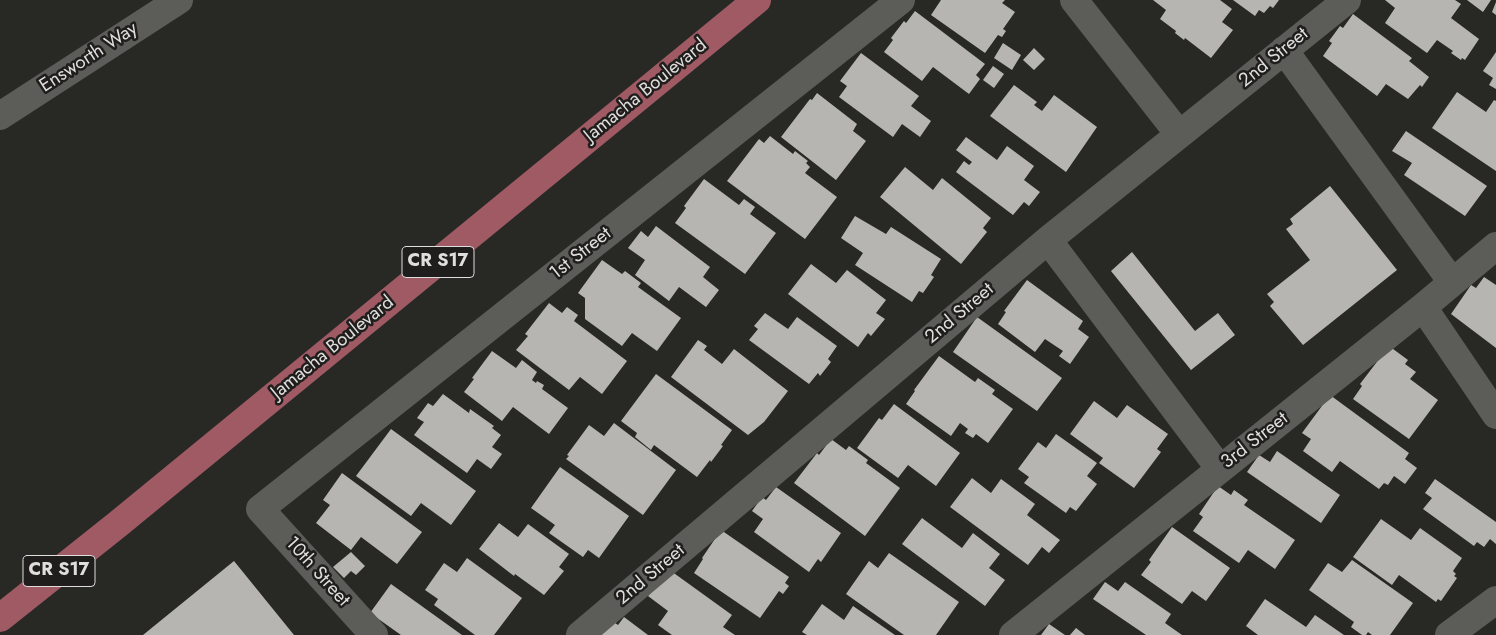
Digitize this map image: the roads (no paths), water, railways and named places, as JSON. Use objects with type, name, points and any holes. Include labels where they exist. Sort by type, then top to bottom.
[{"type":"main road","name":"Jamacha Boulevard","points":[[0,618],[758,0]]},
{"type":"street","name":"Ensworth Way","points":[[0,116],[178,0]]},
{"type":"street","name":"1st Street","points":[[260,509],[901,0]]},
{"type":"street","points":[[1074,0],[1178,134]]},
{"type":"street","name":"2nd Street","points":[[580,635],[1048,240],[1347,0]]},
{"type":"street","points":[[1284,50],[1452,282]]},
{"type":"street","points":[[1048,240],[1220,469]]},
{"type":"street","name":"3rd Street","points":[[1013,635],[1423,307],[1496,246]]},
{"type":"street","points":[[1423,307],[1496,416]]},
{"type":"street","name":"10th Street","points":[[260,509],[374,635]]},
{"type":"street","points":[[1449,635],[1496,600]]}]
